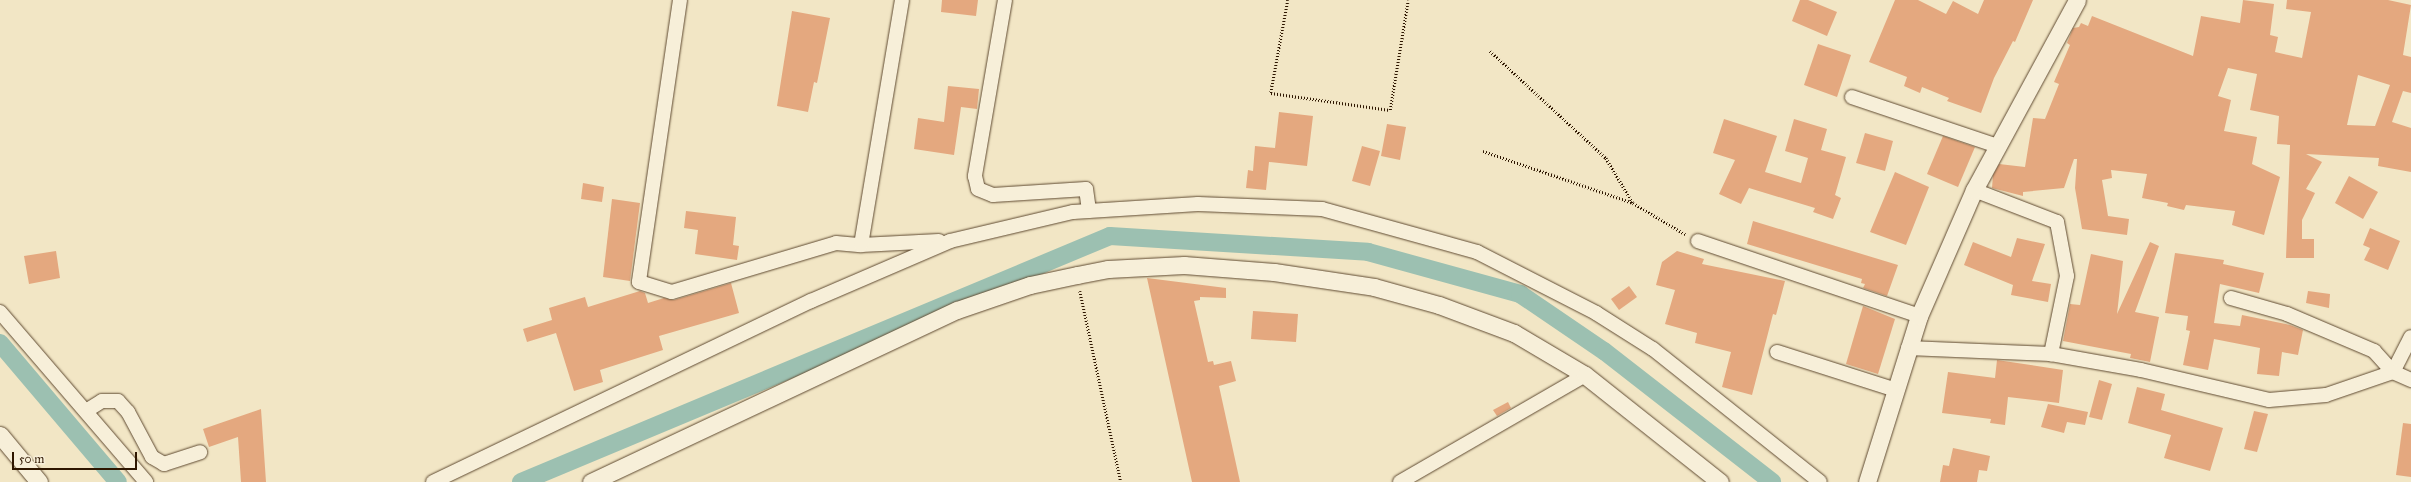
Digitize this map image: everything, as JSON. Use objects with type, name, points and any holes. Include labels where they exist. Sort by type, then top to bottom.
[{"type":"street","points":[[680,0],[640,282],[672,292],[836,243],[861,245],[950,241]]},
{"type":"street","points":[[861,245],[902,0]]},
{"type":"street","points":[[1005,0],[975,176],[978,189],[993,195],[1086,189],[1089,211]]},
{"type":"street","points":[[1867,482],[1919,316],[1974,190],[2077,0]]},
{"type":"street","points":[[1852,97],[1998,146]]},
{"type":"street","points":[[1974,190],[2057,222],[2067,276],[2051,354]]},
{"type":"street","points":[[433,482],[811,301],[950,241],[1073,212],[1198,204],[1322,209],[1477,252],[1596,313],[1653,349],[1820,482]]},
{"type":"street","points":[[1698,241],[1919,316]]},
{"type":"street","points":[[591,482],[957,310],[1030,285],[1077,275],[1108,269],[1184,265],[1274,272],[1374,287],[1439,305],[1514,333],[1585,375],[1720,482]]},
{"type":"street","points":[[2231,298],[2286,314],[2374,351],[2393,372],[2411,380]]},
{"type":"street","points":[[0,312],[146,482]]},
{"type":"street","points":[[1908,348],[2051,354],[2141,370],[2269,400],[2326,395],[2393,372],[2411,336]]},
{"type":"street","points":[[1777,352],[1896,390]]},
{"type":"street","points":[[1400,482],[1585,375]]},
{"type":"street","points":[[86,411],[102,401],[118,401],[128,412],[152,457],[164,464],[200,452]]},
{"type":"street","points":[[0,435],[39,482]]},
{"type":"path","points":[[1288,0],[1271,93],[1390,110],[1408,0]]},
{"type":"path","points":[[1490,51],[1606,158],[1633,204]]},
{"type":"path","points":[[1483,151],[1633,204],[1698,241]]},
{"type":"path","points":[[1077,275],[1121,482]]},
{"type":"building","points":[[942,0],[978,0],[976,16],[941,12]]},
{"type":"building","points":[[1800,0],[1808,0],[1837,12],[1827,36],[1792,21]]},
{"type":"building","points":[[1895,0],[1918,0],[1946,14],[1953,1],[1978,14],[1984,0],[2033,0],[2015,42],[2013,41],[1994,78],[1981,113],[1947,101],[1949,98],[1922,87],[1920,93],[1904,86],[1907,77],[1869,62]]},
{"type":"building","points":[[2243,0],[2274,4],[2270,35],[2278,37],[2275,52],[2302,58],[2311,12],[2286,9],[2287,0],[2388,0],[2411,5],[2403,55],[2411,57],[2411,93],[2403,91],[2392,122],[2411,128],[2411,172],[2378,166],[2379,158],[2306,154],[2322,162],[2306,189],[2315,193],[2302,220],[2302,239],[2314,239],[2314,258],[2286,258],[2290,145],[2277,144],[2279,116],[2250,110],[2257,74],[2228,68],[2218,96],[2231,100],[2224,131],[2257,137],[2252,164],[2280,177],[2264,235],[2232,225],[2235,211],[2186,205],[2184,210],[2167,206],[2168,203],[2142,198],[2147,174],[2111,170],[2112,178],[2102,180],[2108,216],[2129,219],[2127,235],[2082,229],[2075,188],[2077,159],[2074,159],[2064,188],[2023,192],[2023,196],[1992,188],[1993,175],[1999,164],[2025,167],[2033,118],[2045,119],[2059,84],[2054,82],[2070,45],[2067,43],[2073,28],[2079,27],[2081,23],[2088,26],[2092,16],[2193,56],[2201,16],[2240,23]],"holes":[[[2358,75],[2390,85],[2375,126],[2347,125]]]},
{"type":"building","points":[[792,11],[830,18],[817,83],[814,82],[808,112],[777,106]]},
{"type":"building","points":[[1818,44],[1851,55],[1837,97],[1804,85]]},
{"type":"building","points":[[948,86],[979,89],[977,109],[961,107],[954,155],[914,149],[918,118],[944,122]]},
{"type":"building","points":[[1279,112],[1313,116],[1307,166],[1269,162],[1266,190],[1246,188],[1248,170],[1253,171],[1255,146],[1275,148]]},
{"type":"building","points":[[1724,119],[1777,136],[1765,172],[1801,183],[1808,158],[1785,151],[1794,119],[1827,129],[1821,150],[1846,157],[1835,195],[1841,198],[1833,219],[1813,212],[1815,208],[1749,188],[1741,204],[1719,194],[1735,160],[1713,153]]},
{"type":"building","points":[[1387,124],[1406,127],[1400,160],[1381,156]]},
{"type":"building","points":[[1865,133],[1893,141],[1885,171],[1856,163]]},
{"type":"building","points":[[1943,136],[1975,147],[1958,187],[1927,174]]},
{"type":"building","points":[[1362,146],[1380,151],[1370,186],[1352,181]]},
{"type":"building","points":[[1895,172],[1929,187],[1906,245],[1870,232]]},
{"type":"building","points":[[2349,176],[2378,192],[2363,219],[2335,203]]},
{"type":"building","points":[[583,183],[604,187],[602,202],[581,199]]},
{"type":"building","points":[[612,199],[640,203],[630,281],[603,277]]},
{"type":"building","points":[[686,211],[736,217],[733,245],[739,246],[737,260],[695,254],[698,230],[684,228]]},
{"type":"building","points":[[1753,221],[1898,265],[1887,296],[1863,288],[1865,284],[1861,283],[1862,279],[1747,244]]},
{"type":"building","points":[[2370,228],[2400,241],[2388,270],[2364,260],[2370,248],[2363,245]]},
{"type":"building","points":[[2017,238],[2045,244],[2032,281],[2051,284],[2048,302],[2011,295],[2013,285],[1964,265],[1973,242],[2011,257]]},
{"type":"building","points":[[2150,242],[2159,246],[2135,312],[2159,317],[2150,362],[2130,358],[2131,354],[2063,341],[2070,304],[2080,305],[2091,254],[2123,261],[2117,314]]},
{"type":"building","points":[[56,251],[60,278],[29,284],[24,256]]},
{"type":"building","points":[[1677,251],[1704,259],[1702,264],[1785,281],[1776,315],[1773,314],[1752,395],[1722,387],[1731,352],[1695,343],[1697,333],[1665,324],[1675,290],[1656,285],[1662,262]]},
{"type":"building","points":[[2175,253],[2224,260],[2223,264],[2264,273],[2259,293],[2220,284],[2214,323],[2240,326],[2242,315],[2290,325],[2303,330],[2298,355],[2282,352],[2279,376],[2257,374],[2260,348],[2214,339],[2208,370],[2183,365],[2190,331],[2186,330],[2188,316],[2165,313]]},
{"type":"building","points":[[1147,278],[1226,288],[1226,298],[1200,297],[1200,300],[1194,301],[1208,362],[1213,361],[1214,365],[1231,361],[1236,381],[1219,386],[1240,482],[1192,482]]},
{"type":"building","points":[[731,283],[739,313],[659,336],[663,350],[600,370],[603,382],[574,391],[556,333],[527,342],[523,329],[552,320],[549,308],[585,297],[588,307],[640,291],[645,293],[648,303],[664,298],[674,300]]},
{"type":"building","points":[[1629,286],[1637,297],[1619,310],[1611,299]]},
{"type":"building","points":[[2308,291],[2330,294],[2329,308],[2306,303]]},
{"type":"building","points":[[1863,306],[1895,319],[1878,374],[1846,364]]},
{"type":"building","points":[[1253,311],[1298,314],[1296,342],[1251,339]]},
{"type":"building","points":[[1997,360],[2063,370],[2059,403],[2008,397],[2005,425],[1990,423],[1991,419],[1942,413],[1948,372],[1995,378]]},
{"type":"building","points":[[2099,380],[2112,384],[2102,420],[2089,417]]},
{"type":"building","points":[[2137,387],[2165,394],[2161,410],[2223,428],[2210,471],[2164,458],[2171,435],[2128,423]]},
{"type":"building","points":[[1508,402],[1511,408],[1497,416],[1493,410]]},
{"type":"building","points":[[2048,404],[2088,412],[2085,425],[2067,422],[2064,433],[2041,427]]},
{"type":"building","points":[[261,409],[266,482],[241,482],[238,437],[209,447],[203,429]]},
{"type":"building","points":[[2254,411],[2268,414],[2257,452],[2244,449]]},
{"type":"building","points":[[2403,423],[2411,424],[2411,477],[2396,475]]},
{"type":"building","points":[[1953,448],[1990,456],[1987,471],[1979,470],[1977,482],[1940,482],[1943,465],[1949,466]]},
{"type":"waterway","points":[[521,482],[1110,236],[1368,252],[1520,294],[1604,351],[1772,482]]},
{"type":"waterway","points":[[0,343],[118,482]]}]
